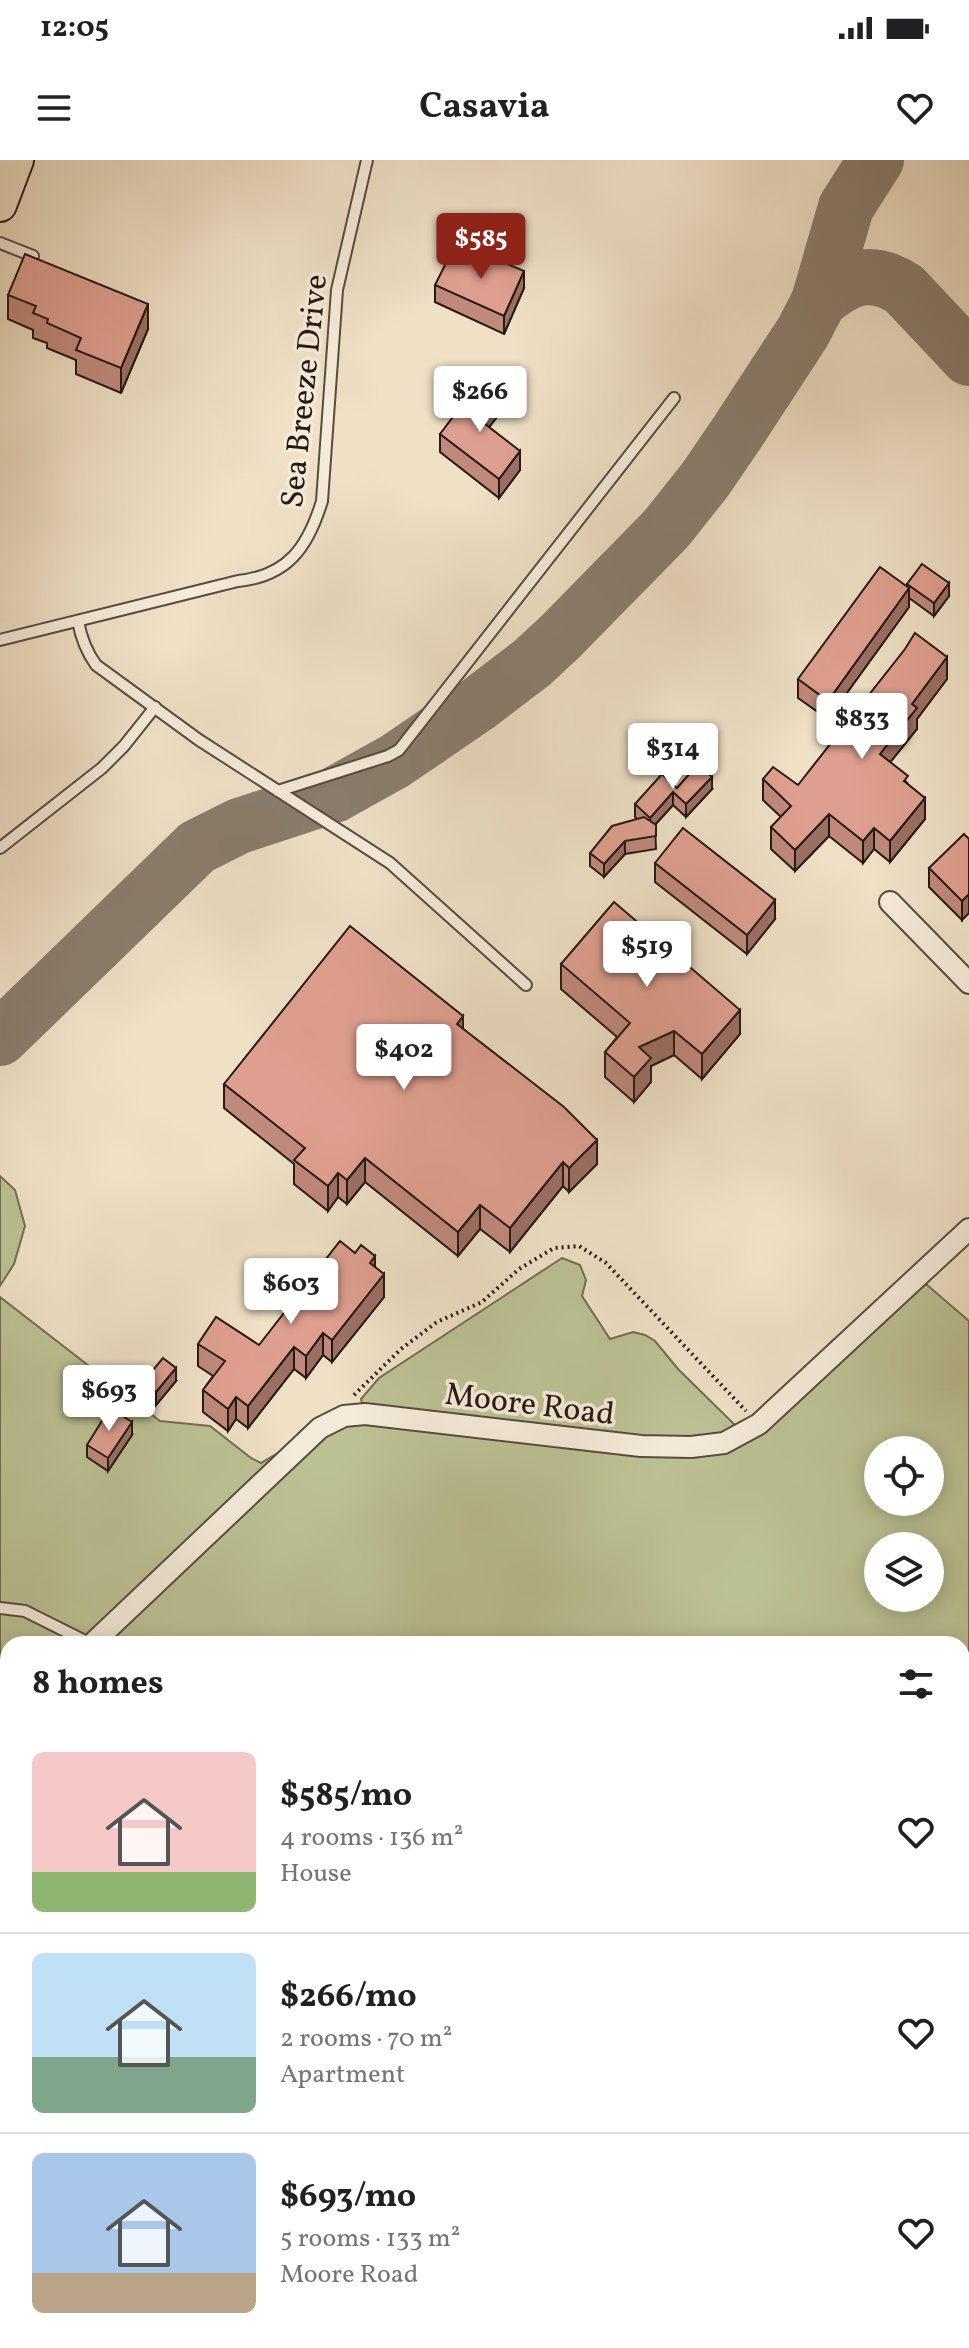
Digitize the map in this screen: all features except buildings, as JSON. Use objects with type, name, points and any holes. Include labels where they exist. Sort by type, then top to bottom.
[{"type":"main road","points":[[0,205],[17,160]]},
{"type":"street","points":[[890,902],[969,983]]},
{"type":"street","name":"Moore Road","points":[[100,1636],[320,1428],[344,1416],[365,1414],[641,1446],[691,1447],[724,1443],[759,1424],[969,1229]]},
{"type":"lane","name":"Sea Breeze Drive","points":[[0,640],[269,574],[289,561],[305,543],[322,501],[337,290],[367,160]]},
{"type":"lane","points":[[0,243],[33,256]]},
{"type":"lane","points":[[278,791],[399,750],[674,398]]},
{"type":"lane","points":[[78,621],[87,652],[96,665],[199,740],[390,863],[526,985]]},
{"type":"lane","points":[[0,848],[102,768],[155,707]]},
{"type":"lane","points":[[0,1608],[25,1611],[76,1636]]},
{"type":"path","points":[[351,1398],[401,1349],[437,1322],[482,1302],[519,1269],[554,1248],[579,1246],[606,1263],[759,1424]]},
{"type":"green space","points":[[0,1176],[15,1190],[25,1226],[14,1264],[0,1286]]},
{"type":"green space","points":[[562,1258],[580,1265],[586,1280],[582,1296],[610,1339],[633,1332],[655,1341],[678,1369],[743,1433],[919,1278],[969,1321],[969,1636],[0,1636],[0,1297],[160,1421],[210,1426],[261,1463],[320,1428],[365,1414],[361,1399],[379,1378]]},
{"type":"taxiway","points":[[0,1038],[197,847],[239,826],[334,795],[395,761],[477,705],[560,637],[666,529],[737,433],[803,332],[819,301],[846,207],[876,160]]},
{"type":"taxiway","points":[[819,301],[839,286],[859,278],[880,278],[892,282],[904,289],[969,358]]}]
